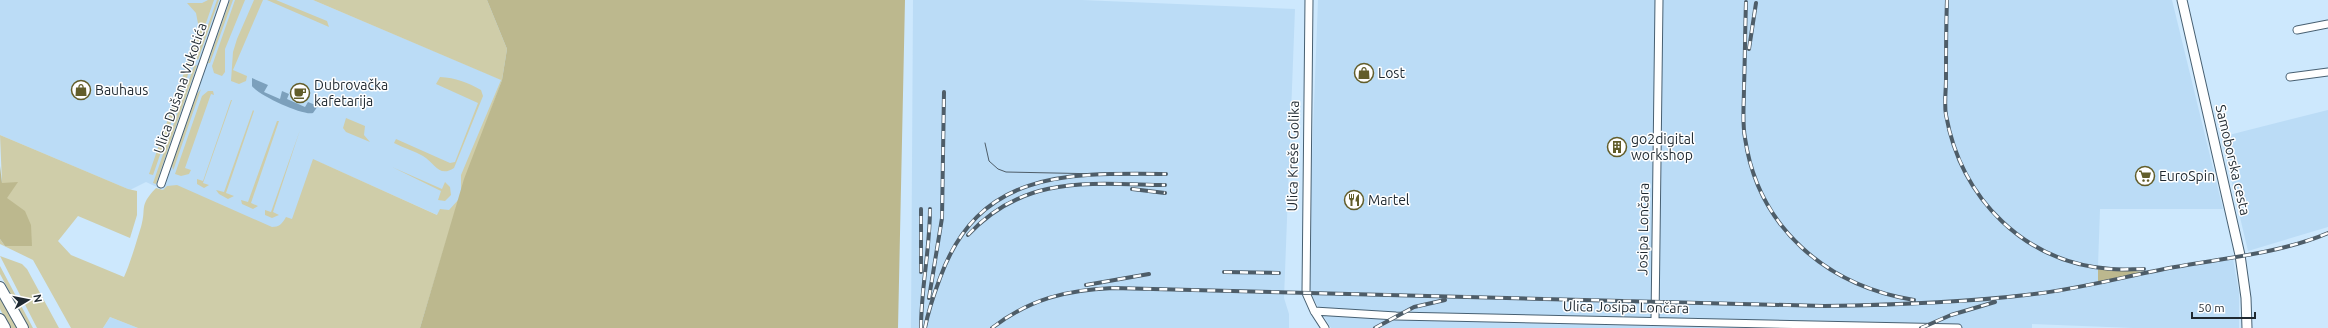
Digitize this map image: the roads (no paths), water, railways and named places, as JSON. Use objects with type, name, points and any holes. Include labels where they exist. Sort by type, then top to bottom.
[{"type":"main road","points":[[0,287],[23,328]]},
{"type":"main road","points":[[0,319],[5,328]]},
{"type":"street","name":"Ulica Dušana Vukotića","points":[[161,184],[225,0]]},
{"type":"street","name":"Ulica Kreše Golika","points":[[1309,0],[1305,260],[1306,293],[1314,311]]},
{"type":"street","name":"Josipa Lončara","points":[[1655,320],[1659,0]]},
{"type":"street","name":"Samoborska cesta","points":[[2182,0],[2240,255],[2246,298],[2248,328]]},
{"type":"street","points":[[2297,30],[2328,24]]},
{"type":"street","points":[[2290,77],[2328,72]]},
{"type":"street","name":"Ulica Josipa Lončara","points":[[1314,311],[1396,316],[1655,320],[1958,328]]},
{"type":"street","points":[[1314,311],[1325,328]]},
{"type":"tram line","points":[[985,143],[989,161],[998,169],[1006,172],[1102,174]]},
{"type":"railway","points":[[1947,0],[1946,115],[1954,145],[1966,174],[1982,199],[2002,221],[2025,240],[2051,254],[2080,264],[2111,269],[2144,269]]},
{"type":"railway","points":[[1746,2],[1743,113],[1744,132],[1752,170],[1765,199],[1781,225],[1802,248],[1826,266],[1853,281],[1882,293],[1914,300]]},
{"type":"railway","points":[[1749,49],[1756,3]]},
{"type":"railway","points":[[929,298],[942,218],[944,92]]},
{"type":"railway","points":[[925,328],[931,303],[940,278],[957,242],[978,216],[1003,197],[1030,185],[1061,178],[1094,175],[1166,174]]},
{"type":"railway","points":[[968,235],[990,215],[1012,201],[1036,192],[1085,184],[1165,185]]},
{"type":"railway","points":[[1132,189],[1165,193]]},
{"type":"railway","points":[[921,209],[921,272]]},
{"type":"railway","points":[[921,328],[922,298],[929,239],[930,209]]},
{"type":"railway","points":[[992,328],[1020,310],[1049,298],[1080,291],[1113,288],[1824,306],[1951,302],[2063,290],[2175,267],[2272,250],[2310,240],[2328,233]]},
{"type":"railway","points":[[1224,272],[1279,273]]},
{"type":"railway","points":[[1086,285],[1149,274]]},
{"type":"railway","points":[[1375,328],[1414,307],[1445,300]]},
{"type":"railway","points":[[1921,328],[1951,315],[1995,302]]},
{"type":"place","name":"Lost","points":[[1364,73]]},
{"type":"place","name":"Bauhaus","points":[[81,90]]},
{"type":"place","name":"Dubrovačka kafetarija","points":[[300,93]]},
{"type":"place","name":"go2digital workshop","points":[[1617,147]]},
{"type":"place","name":"EuroSpin","points":[[2145,176]]},
{"type":"place","name":"Martel","points":[[1354,200]]}]
